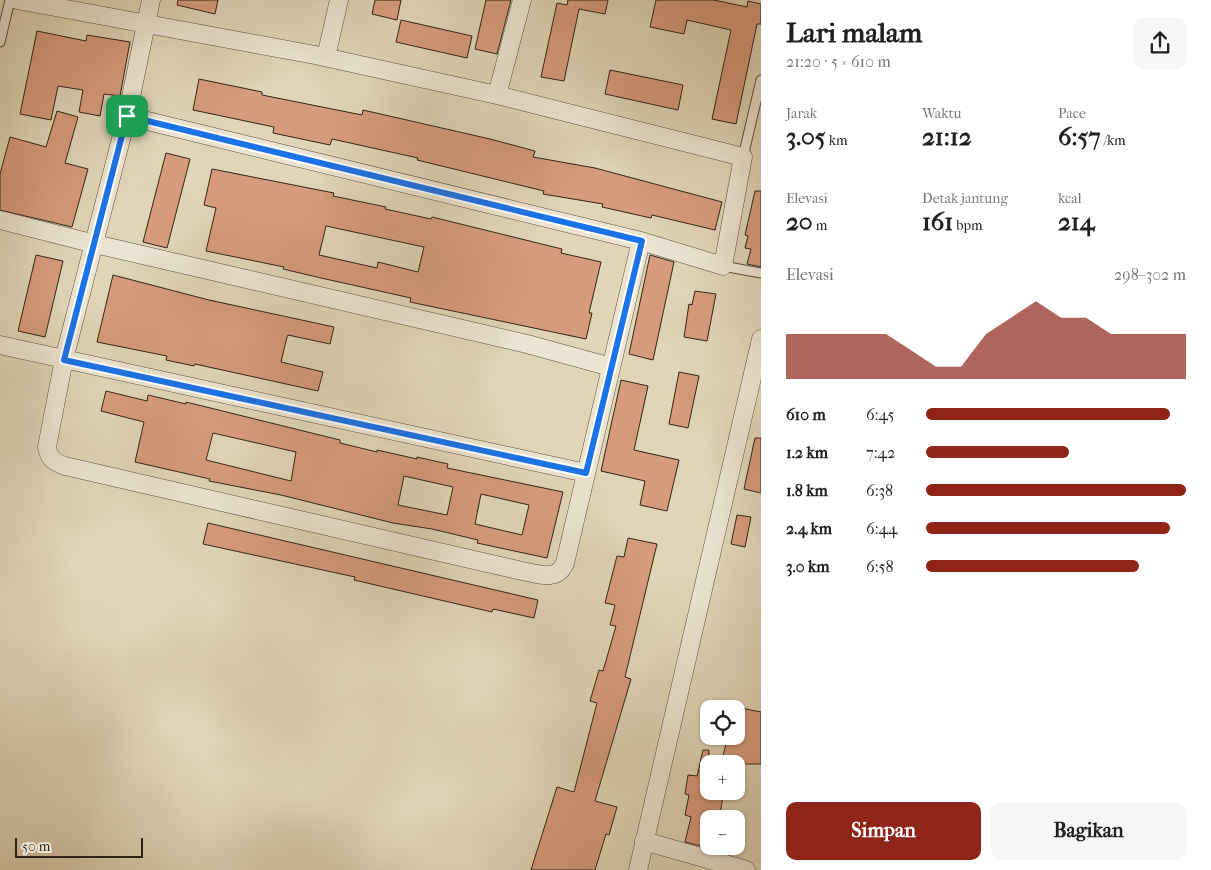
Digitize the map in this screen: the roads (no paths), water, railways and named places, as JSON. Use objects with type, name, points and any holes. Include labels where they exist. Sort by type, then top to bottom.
[{"type":"street","points":[[17,0],[40,2],[145,24],[326,57],[498,95],[743,157],[723,266],[642,241],[127,116]]},
{"type":"street","points":[[152,0],[145,24],[127,116],[64,360],[47,447],[49,455],[54,462],[547,576],[554,575],[561,571],[642,241]]},
{"type":"street","points":[[326,57],[339,0]]},
{"type":"street","points":[[498,95],[522,0]]},
{"type":"street","points":[[0,220],[94,244],[344,300],[610,367]]},
{"type":"street","points":[[0,345],[586,473]]},
{"type":"street","points":[[638,870],[760,345]]},
{"type":"street","points":[[644,841],[746,870]]},
{"type":"lane","points":[[0,42],[10,0]]},
{"type":"lane","points":[[743,157],[761,80]]},
{"type":"lane","points":[[723,266],[761,273]]}]
